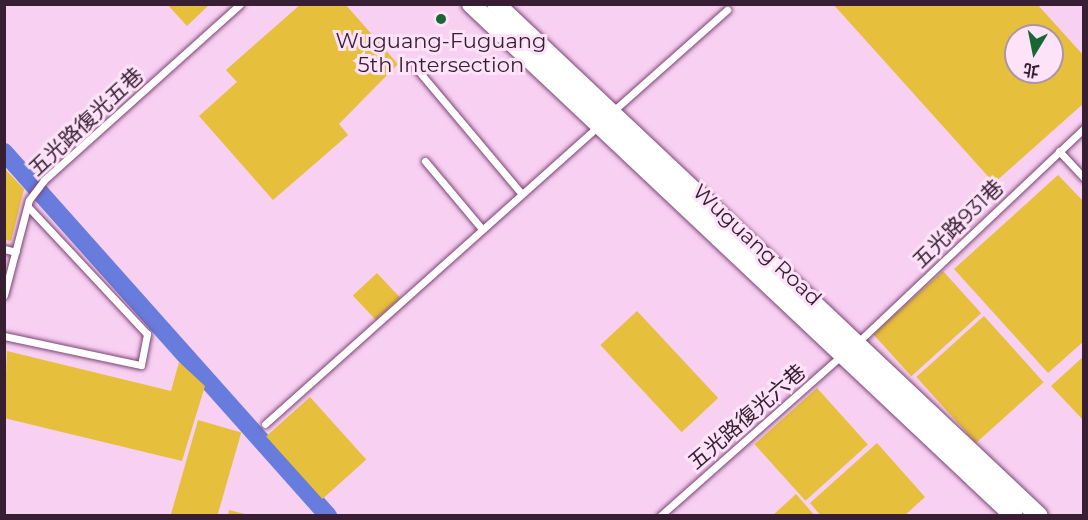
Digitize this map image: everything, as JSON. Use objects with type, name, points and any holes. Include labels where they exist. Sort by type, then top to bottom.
[{"type":"main road","name":"Wuguang Road","points":[[471,4],[604,119],[849,350],[1014,516]]},
{"type":"main road","name":"Wuguang Road","points":[[496,4],[604,119]]},
{"type":"main road","name":"Wuguang Road","points":[[849,350],[1039,516]]},
{"type":"lane","name":"五光路復光五巷","points":[[4,296],[28,204],[44,180],[240,4]]},
{"type":"lane","points":[[265,424],[520,192],[727,10]]},
{"type":"lane","points":[[417,68],[520,192]]},
{"type":"lane","name":"五光路931巷","points":[[849,350],[1083,128]]},
{"type":"lane","points":[[1059,151],[1083,178]]},
{"type":"lane","points":[[425,161],[482,229]]},
{"type":"lane","points":[[4,336],[141,365],[147,334],[28,204]]},
{"type":"lane","points":[[4,249],[16,252]]},
{"type":"lane","name":"五光路復光六巷","points":[[660,516],[849,350]]},
{"type":"building","points":[[167,4],[210,4],[187,26]]},
{"type":"building","points":[[301,4],[345,4],[398,64],[339,124],[348,135],[273,200],[199,116],[237,82],[226,70]]},
{"type":"building","points":[[833,4],[1037,4],[1055,24],[1004,24],[1004,84],[1064,84],[1064,34],[1084,56],[1084,103],[994,183]]},
{"type":"building","points":[[4,168],[24,189],[11,241],[4,240]]},
{"type":"building","points":[[1058,175],[1084,202],[1084,341],[1048,373],[954,269]]},
{"type":"building","points":[[943,271],[981,313],[911,376],[873,334]]},
{"type":"building","points":[[377,273],[400,298],[376,320],[353,296]]},
{"type":"building","points":[[637,311],[718,398],[682,432],[600,345]]},
{"type":"building","points":[[984,316],[1044,382],[976,443],[916,377]]},
{"type":"building","points":[[7,351],[171,391],[179,362],[205,386],[182,461],[4,418]]},
{"type":"building","points":[[1084,356],[1084,421],[1051,386]]},
{"type":"building","points":[[817,388],[868,444],[805,501],[755,444]]},
{"type":"building","points":[[310,397],[366,459],[322,499],[266,436]]},
{"type":"building","points":[[198,420],[241,432],[217,516],[171,515]]},
{"type":"building","points":[[877,443],[925,497],[904,516],[821,516],[810,503]]},
{"type":"building","points":[[796,494],[815,516],[772,516]]},
{"type":"building","points":[[229,510],[249,515],[228,516]]},
{"type":"waterway","points":[[4,152],[328,516]]},
{"type":"place","name":"Wuguang-Fuguang 5th Intersection","points":[[441,19]]}]
